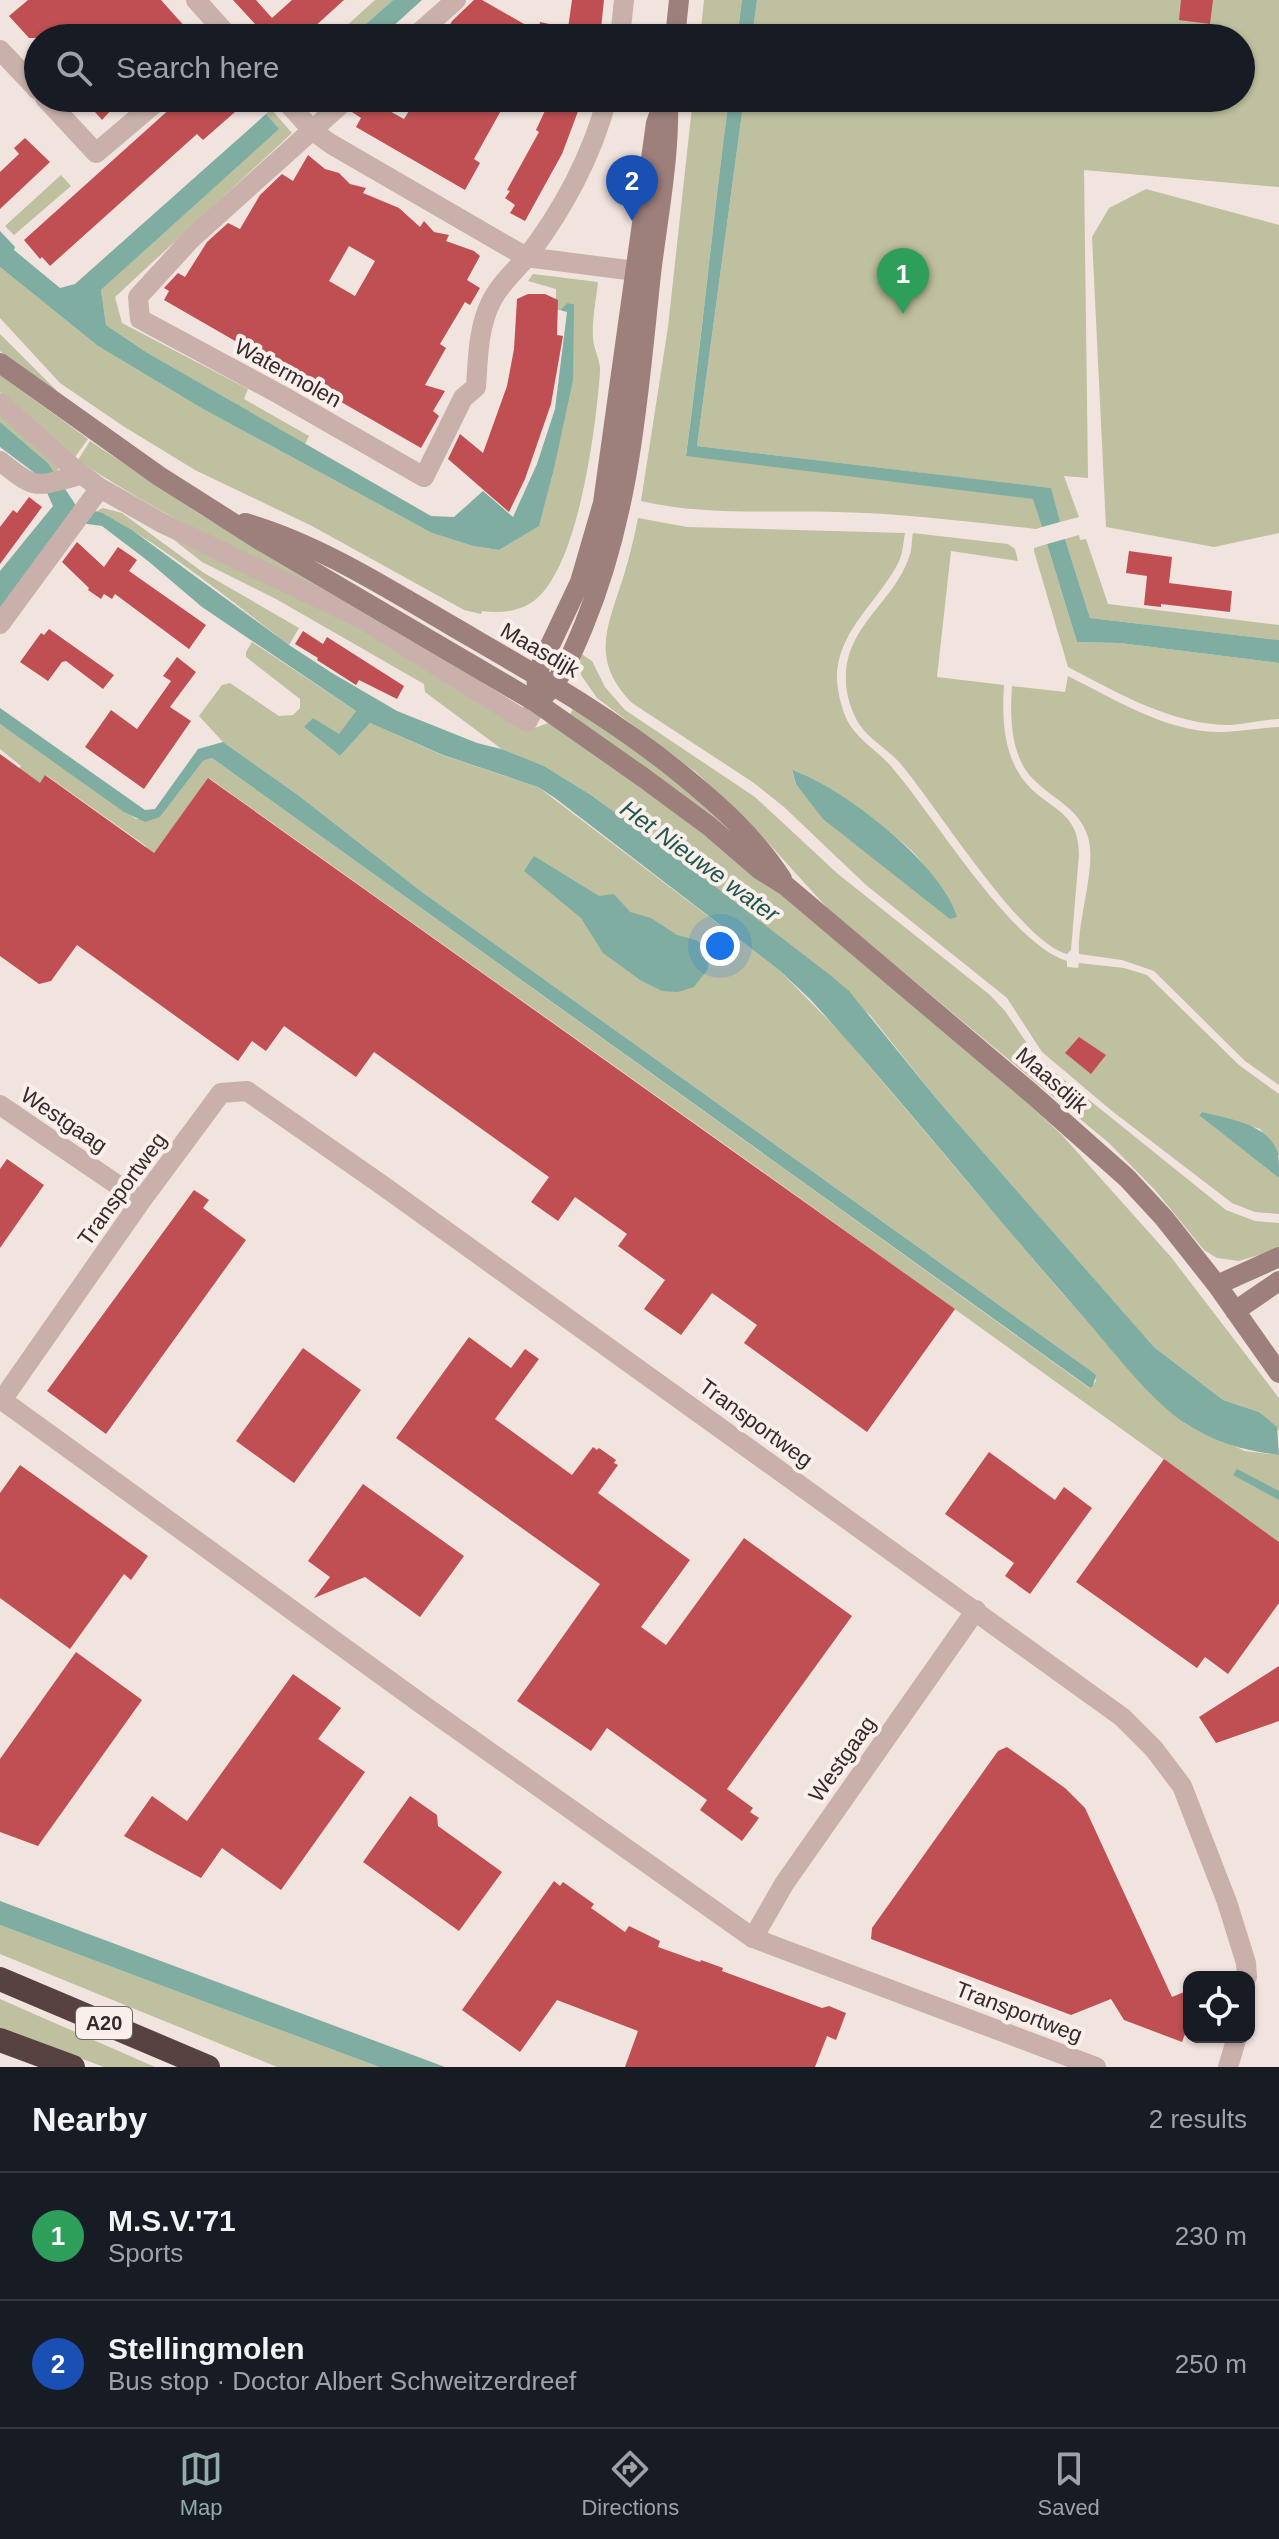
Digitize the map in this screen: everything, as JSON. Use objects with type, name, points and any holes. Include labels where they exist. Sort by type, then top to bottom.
[{"type":"highway","name":"A20","points":[[0,1979],[208,2067]]},
{"type":"highway","name":"A20","points":[[0,2040],[73,2067]]},
{"type":"main road","points":[[676,24],[679,0]]},
{"type":"main road","points":[[537,703],[545,680],[576,644],[609,556],[622,507],[632,448],[644,272],[667,153],[667,112]]},
{"type":"main road","name":"Maasdijk","points":[[0,363],[159,476],[263,542],[537,703],[709,826],[759,869],[786,886],[1116,1168],[1164,1218],[1217,1285],[1279,1373]]},
{"type":"main road","name":"Maasdijk","points":[[226,517],[272,531],[381,585],[545,680],[636,738],[714,801],[764,852],[786,886]]},
{"type":"main road","points":[[1217,1285],[1279,1257]]},
{"type":"main road","points":[[1235,1311],[1279,1281]]},
{"type":"street","points":[[196,0],[217,24]]},
{"type":"street","points":[[429,24],[456,0]]},
{"type":"street","points":[[621,24],[624,0]]},
{"type":"street","points":[[0,50],[24,75]]},
{"type":"street","points":[[58,112],[96,153],[144,112]]},
{"type":"street","points":[[296,112],[313,131],[331,144],[526,257],[644,272]]},
{"type":"street","points":[[313,131],[333,112]]},
{"type":"street","points":[[526,257],[567,196],[600,127],[604,112]]},
{"type":"street","name":"Watermolen","points":[[313,131],[191,239],[138,297],[140,319],[424,477],[463,398],[476,387],[481,328],[492,300],[526,257]]},
{"type":"street","points":[[0,403],[64,476],[100,488],[162,523],[362,619],[527,722],[537,703]]},
{"type":"street","points":[[0,461],[28,484],[64,476]]},
{"type":"street","points":[[0,624],[100,488]]},
{"type":"street","name":"Transportweg","points":[[1096,2067],[753,1938],[423,1705],[2,1400],[141,1201],[221,1093],[247,1091],[1122,1717],[1154,1749],[1182,1786],[1227,1902],[1247,1971]]},
{"type":"street","name":"Westgaag","points":[[0,1105],[141,1201]]},
{"type":"street","name":"Westgaag","points":[[753,1938],[784,1884],[976,1610]]},
{"type":"street","points":[[1228,2067],[1235,2043]]},
{"type":"green space","points":[[375,0],[393,0],[366,24],[348,24]]},
{"type":"green space","points":[[704,0],[742,0],[739,24],[701,24]]},
{"type":"green space","points":[[757,0],[1279,0],[1279,187],[1084,170],[1088,478],[1064,476],[1079,517],[1060,522],[1050,488],[697,446],[742,112],[1255,112],[1255,24],[754,24]]},
{"type":"green space","points":[[274,112],[292,133],[115,297],[122,323],[248,389],[244,399],[309,436],[305,444],[146,352],[106,325],[101,290],[278,129],[266,114]]},
{"type":"green space","points":[[691,112],[727,112],[686,455],[1034,499],[1042,527],[1036,529],[861,513],[713,511],[641,501],[668,327]]},
{"type":"green space","points":[[61,175],[71,186],[14,235],[5,226]]},
{"type":"green space","points":[[1146,189],[1279,225],[1279,533],[1214,547],[1106,527],[1092,237],[1109,208]]},
{"type":"green space","points":[[0,267],[98,346],[203,409],[432,533],[473,546],[499,550],[539,525],[553,473],[573,314],[574,304],[567,303],[556,310],[556,289],[528,281],[533,274],[598,282],[593,341],[600,372],[589,459],[574,527],[550,582],[535,600],[517,609],[482,611],[481,614],[464,610],[312,526],[195,470],[60,383],[0,318]]},
{"type":"green space","points":[[0,334],[56,390],[55,391],[0,351]]},
{"type":"green space","points":[[0,375],[88,439],[75,457],[0,392]]},
{"type":"green space","points":[[0,409],[59,467],[56,475],[48,463],[0,422]]},
{"type":"green space","points":[[90,441],[201,515],[338,596],[205,534],[109,480],[78,460]]},
{"type":"green space","points":[[103,508],[122,513],[204,573],[299,628],[289,645],[160,549],[109,518],[93,513]]},
{"type":"green space","points":[[638,518],[687,527],[905,533],[898,563],[852,629],[840,657],[837,684],[847,720],[907,786],[972,874],[1021,929],[1044,949],[1067,961],[1067,967],[1078,968],[1079,963],[1124,968],[1147,975],[1239,1065],[1279,1094],[1279,1156],[1260,1129],[1202,1112],[1199,1114],[1279,1178],[1279,1214],[1255,1212],[1232,1203],[1112,1111],[1042,1052],[1007,998],[866,885],[784,807],[754,783],[632,703],[611,672],[606,658],[606,643]],"holes":[[[792,771],[854,805],[902,842],[917,856],[947,896],[796,784]]]},
{"type":"green space","points":[[913,533],[1008,544],[1015,549],[1018,561],[951,551],[937,677],[1004,685],[1003,710],[1012,760],[1025,782],[1068,819],[1074,828],[1079,854],[1071,950],[1067,954],[1048,944],[1003,899],[899,762],[863,729],[851,707],[846,677],[853,644],[901,575],[910,556]]},
{"type":"green space","points":[[1079,535],[1080,540],[1086,539],[1108,604],[1279,625],[1279,640],[1090,618],[1065,539]]},
{"type":"green space","points":[[174,540],[360,624],[529,730],[551,722],[699,826],[1008,1085],[1062,1135],[1171,1257],[1279,1398],[1279,1431],[1259,1412],[1223,1400],[1154,1347],[940,1103],[870,1015],[678,858],[591,795],[544,766],[507,753],[425,692],[424,684],[276,599],[202,562]]},
{"type":"green space","points":[[1047,544],[1077,642],[1120,643],[1279,663],[1279,719],[1230,725],[1187,720],[1146,706],[1068,667],[1034,551],[1034,548]]},
{"type":"green space","points":[[252,642],[356,711],[339,735],[304,727],[340,756],[370,723],[442,755],[538,787],[779,970],[842,1034],[1060,1291],[1163,1404],[1186,1424],[1245,1451],[1279,1455],[1279,1542],[209,778],[151,857],[143,851],[146,846],[46,775],[29,798],[10,782],[21,766],[0,749],[0,724],[136,819],[160,817],[203,761],[212,758],[1089,1388],[1093,1386],[1096,1380],[1087,1368],[422,892],[298,795],[223,742],[199,716],[222,685],[230,683],[279,716],[293,715],[300,708],[300,699],[246,657]]},
{"type":"green space","points":[[580,653],[592,661],[605,687],[625,710],[755,797],[838,874],[990,995],[1005,1011],[1037,1058],[1226,1210],[1255,1221],[1279,1223],[1279,1249],[1239,1261],[1217,1258],[1204,1250],[1155,1190],[1109,1143],[830,911],[762,836],[697,773],[597,698],[581,675]]},
{"type":"green space","points":[[1068,676],[1140,712],[1178,726],[1217,732],[1279,727],[1279,1085],[1245,1061],[1154,971],[1122,960],[1079,954],[1089,878],[1088,837],[1072,811],[1026,771],[1013,736],[1011,710],[1012,686],[1065,692]]},
{"type":"green space","points":[[575,706],[682,785],[759,859],[568,717]]},
{"type":"green space","points":[[0,1925],[379,2067],[277,2067],[0,1954]]},
{"type":"green space","points":[[0,1999],[155,2067],[104,2067],[0,2028]]},
{"type":"water","points":[[393,0],[422,0],[395,24],[366,24]]},
{"type":"water","points":[[742,0],[757,0],[754,24],[739,24]]},
{"type":"water","points":[[727,112],[742,112],[697,446],[1051,488],[1060,522],[1042,527],[1033,499],[686,456]]},
{"type":"water","points":[[266,114],[279,129],[101,290],[106,325],[146,352],[431,516],[454,517],[483,491],[513,517],[537,464],[555,409],[567,312],[560,310],[567,303],[574,304],[573,380],[539,526],[499,550],[473,546],[432,533],[203,409],[98,346],[0,267],[0,231],[15,247],[14,250],[60,288],[75,284]]},
{"type":"water","points":[[0,422],[48,463],[77,507],[102,513],[132,530],[289,645],[397,711],[544,766],[591,795],[830,975],[849,991],[940,1103],[1154,1347],[1223,1400],[1259,1412],[1277,1427],[1279,1455],[1210,1437],[1173,1415],[1130,1372],[810,999],[779,970],[555,798],[538,787],[443,755],[370,723],[340,756],[304,727],[313,718],[339,734],[356,711],[202,607],[102,526],[66,521],[0,608],[0,571],[53,506],[40,477],[0,447]]},
{"type":"water","points":[[1065,539],[1090,618],[1279,640],[1279,663],[1120,643],[1077,642],[1047,544]]},
{"type":"water","points":[[0,708],[145,810],[155,809],[198,749],[223,742],[298,795],[422,892],[1087,1368],[1096,1375],[1093,1386],[1090,1388],[212,758],[203,761],[160,817],[145,822],[124,812],[0,724]]},
{"type":"water","points":[[792,770],[836,792],[888,830],[932,874],[948,896],[957,917],[950,919],[823,819],[796,784]]},
{"type":"water","points":[[534,856],[599,896],[614,894],[630,912],[651,918],[677,935],[696,940],[705,946],[709,955],[708,969],[694,987],[678,992],[662,991],[640,980],[603,953],[581,918],[524,871]]},
{"type":"water","points":[[1202,1112],[1235,1120],[1266,1135],[1278,1153],[1279,1178],[1199,1115]]},
{"type":"water","points":[[1237,1469],[1279,1491],[1279,1500],[1233,1475]]},
{"type":"water","points":[[0,1901],[445,2067],[379,2067],[0,1925]]},
{"type":"building","points":[[28,0],[161,0],[182,24],[24,24],[24,32],[9,16]]},
{"type":"building","points":[[233,0],[256,0],[272,18],[292,0],[344,0],[317,24],[255,24]]},
{"type":"building","points":[[474,0],[482,0],[524,24],[450,24]]},
{"type":"building","points":[[572,0],[604,0],[601,24],[569,24]]},
{"type":"building","points":[[1181,0],[1213,0],[1210,24],[1179,20]]},
{"type":"building","points":[[95,112],[109,112],[102,120]]},
{"type":"building","points":[[166,112],[235,112],[203,140],[197,134],[50,266],[24,240]]},
{"type":"building","points":[[352,112],[391,112],[404,119],[408,112],[500,112],[474,159],[480,163],[465,190],[356,127],[361,118]]},
{"type":"building","points":[[544,112],[578,112],[562,154],[525,221],[510,213],[515,205],[505,198],[539,132],[536,130]]},
{"type":"building","points":[[25,138],[50,162],[0,209],[0,172],[19,154],[14,148]]},
{"type":"building","points":[[308,155],[325,169],[339,173],[350,184],[366,188],[363,193],[399,208],[420,227],[424,221],[434,232],[449,235],[446,241],[480,256],[467,280],[480,288],[470,305],[465,302],[440,344],[446,348],[425,385],[445,391],[433,411],[439,416],[421,448],[164,300],[169,291],[164,288],[178,273],[185,277],[207,242],[228,223],[240,229],[260,195],[282,174],[293,181]],"holes":[[[349,246],[375,261],[355,296],[329,281]]]},
{"type":"building","points":[[528,294],[545,294],[558,300],[557,335],[563,336],[551,404],[525,479],[509,512],[448,459],[460,434],[483,453],[507,386],[514,349],[517,299]]},
{"type":"building","points":[[29,497],[42,507],[0,564],[0,527],[13,510],[17,513]]},
{"type":"building","points":[[77,542],[104,567],[118,547],[137,560],[129,571],[206,625],[189,649],[115,594],[112,599],[104,594],[101,599],[88,590],[62,562]]},
{"type":"building","points":[[1129,551],[1172,557],[1169,583],[1232,591],[1230,612],[1144,605],[1147,576],[1126,573]]},
{"type":"building","points":[[49,629],[114,675],[103,689],[66,661],[48,681],[20,662],[41,633],[44,635]]},
{"type":"building","points":[[303,631],[323,644],[327,637],[404,686],[397,699],[359,680],[356,685],[317,660],[295,644]]},
{"type":"building","points":[[177,657],[196,672],[170,707],[191,721],[144,789],[85,747],[111,710],[137,729],[171,681],[163,676]]},
{"type":"building","points":[[0,754],[40,783],[45,775],[154,853],[208,778],[955,1309],[867,1432],[744,1343],[757,1325],[712,1293],[681,1335],[644,1309],[665,1280],[618,1246],[627,1234],[575,1197],[558,1221],[531,1202],[549,1177],[374,1052],[356,1077],[284,1026],[266,1051],[252,1041],[238,1061],[77,945],[51,981],[39,984],[0,956]]},
{"type":"building","points":[[1079,1037],[1106,1055],[1091,1074],[1065,1053]]},
{"type":"building","points":[[7,1159],[44,1185],[0,1248],[0,1169]]},
{"type":"building","points":[[194,1190],[209,1200],[203,1208],[246,1240],[106,1434],[47,1391]]},
{"type":"building","points":[[469,1337],[511,1368],[525,1349],[539,1359],[495,1419],[572,1475],[593,1447],[616,1460],[614,1463],[618,1465],[598,1493],[690,1560],[641,1627],[666,1645],[744,1538],[852,1616],[727,1789],[753,1808],[750,1812],[759,1818],[742,1841],[700,1810],[707,1800],[607,1728],[591,1751],[517,1701],[600,1584],[396,1438]]},
{"type":"building","points":[[303,1348],[361,1390],[294,1483],[236,1441]]},
{"type":"building","points":[[989,1452],[1055,1500],[1064,1487],[1092,1508],[1030,1594],[1005,1576],[1014,1563],[945,1514]]},
{"type":"building","points":[[1164,1459],[1279,1542],[1279,1603],[1228,1674],[1205,1657],[1197,1668],[1076,1582]]},
{"type":"building","points":[[20,1465],[148,1556],[131,1580],[124,1574],[70,1649],[0,1598],[0,1493]]},
{"type":"building","points":[[363,1484],[464,1556],[420,1617],[365,1577],[314,1598],[330,1577],[308,1561]]},
{"type":"building","points":[[76,1652],[142,1700],[38,1846],[0,1832],[0,1759]]},
{"type":"building","points":[[1279,1666],[1279,1721],[1216,1743],[1199,1717]]},
{"type":"building","points":[[293,1674],[341,1708],[318,1739],[365,1772],[281,1890],[222,1848],[201,1878],[124,1836],[152,1796],[187,1821]]},
{"type":"building","points":[[1007,1747],[1065,1788],[1085,1808],[1172,1997],[1183,1992],[1182,2042],[1124,2020],[1111,1999],[1071,2015],[871,1939],[872,1928],[998,1751]]},
{"type":"building","points":[[410,1796],[437,1815],[438,1826],[502,1872],[459,1931],[363,1862]]},
{"type":"building","points":[[554,1881],[560,1886],[563,1882],[594,1904],[591,1908],[625,1932],[629,1926],[660,1941],[658,1947],[723,1968],[722,1971],[822,2008],[829,2006],[846,2013],[836,2040],[827,2036],[815,2067],[625,2067],[638,2031],[557,2000],[520,2052],[462,2010]]},
{"type":"place","name":"Stellingmolen","points":[[632,221]]},
{"type":"place","name":"M.S.V.'71","points":[[903,314]]},
{"type":"water label","name":"Het Nieuwe water","points":[[700,861]]}]
